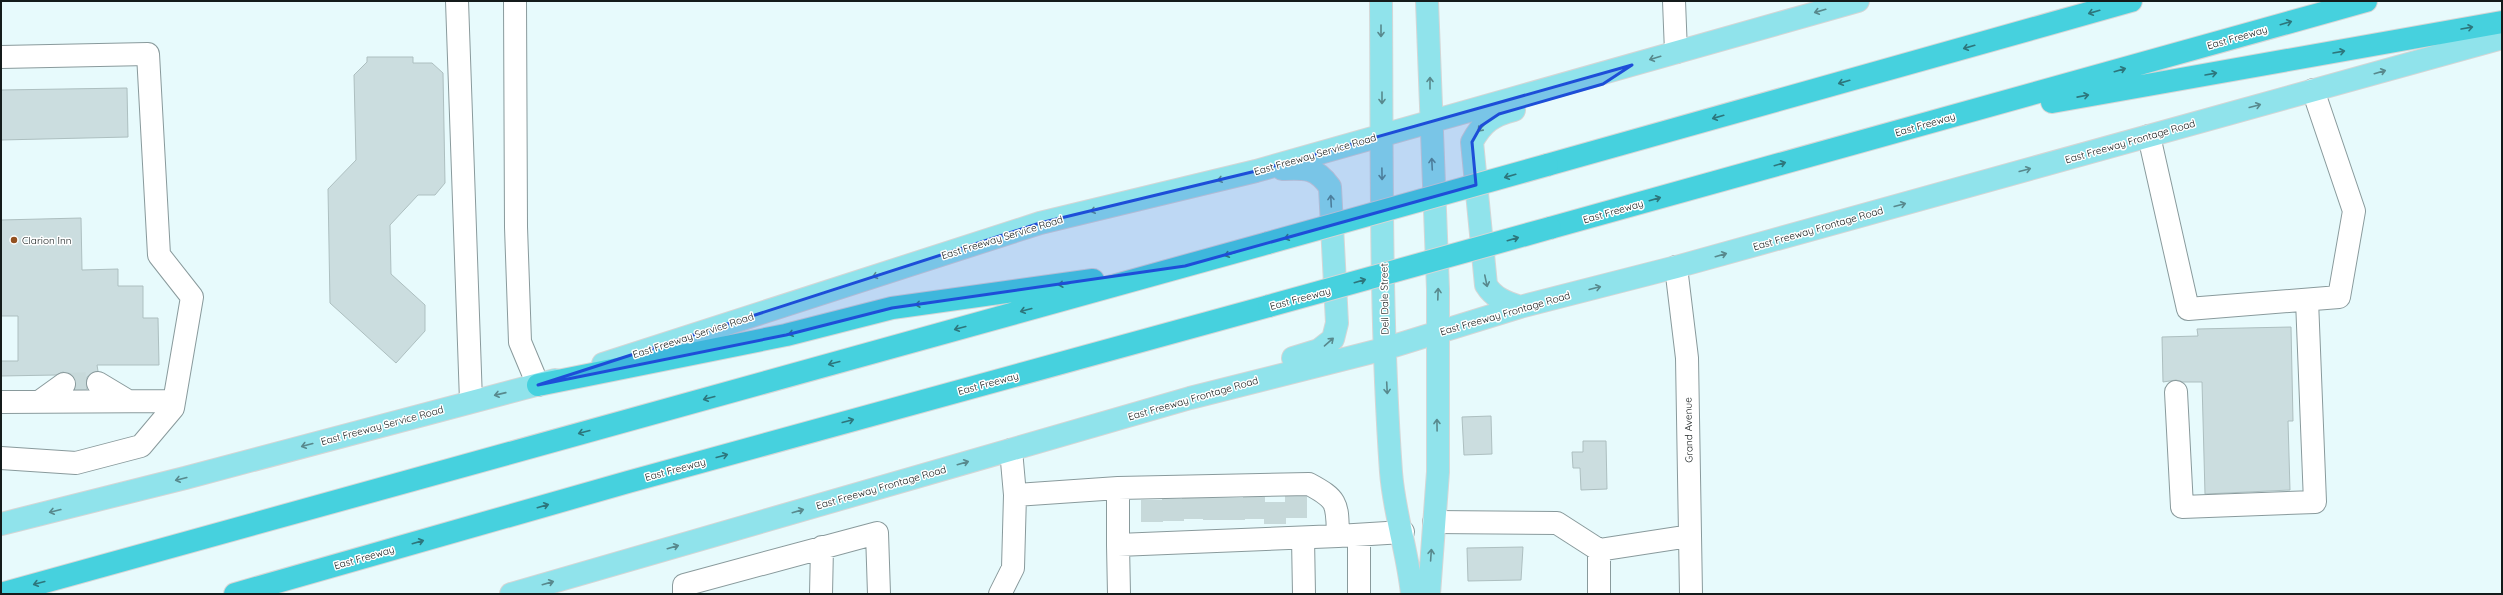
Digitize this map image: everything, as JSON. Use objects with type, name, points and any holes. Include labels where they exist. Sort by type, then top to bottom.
[{"type":"highway","points":[[1,594],[1547,166],[2131,1]]},
{"type":"highway","name":"East Freeway","points":[[235,594],[643,478],[1894,133],[2366,1]]},
{"type":"highway","points":[[1894,133],[2099,93],[2502,22]]},
{"type":"highway","points":[[538,385],[786,335],[892,308],[1185,266]]},
{"type":"highway","points":[[252,594],[354,560]]},
{"type":"main road","name":"Dell Dale Street","points":[[1381,1],[1384,349],[1392,474],[1403,532],[1412,594]]},
{"type":"main road","points":[[1427,1],[1438,289],[1436,333],[1438,472],[1429,594]]},
{"type":"main road","points":[[1382,135],[1858,1]]},
{"type":"main road","name":"East Freeway Frontage Road","points":[[511,594],[1190,398],[1384,349],[1520,307],[1676,267],[2502,38]]},
{"type":"main road","points":[[1520,307],[1503,302],[1491,294],[1486,285],[1472,142],[1481,126],[1499,114],[1568,96],[1603,84],[1632,65]]},
{"type":"main road","name":"East Freeway Service Road","points":[[1,524],[185,478],[471,401],[538,385],[1040,223],[1256,171],[1382,135]]},
{"type":"main road","points":[[1190,398],[1214,384],[1319,350],[1334,339],[1337,323],[1330,187],[1323,176],[1306,168],[1256,171]]},
{"type":"street","points":[[457,1],[471,401]]},
{"type":"street","points":[[515,1],[516,227],[520,342],[538,385]]},
{"type":"street","points":[[1674,1],[1676,52]]},
{"type":"street","points":[[1,57],[148,54],[158,255],[192,297],[173,408],[141,446],[76,463],[1,458]]},
{"type":"street","points":[[2149,136],[2188,308],[2338,297],[2354,211],[2313,90]]},
{"type":"street","name":"Grand Avenue","points":[[1676,267],[1687,358],[1691,594]]},
{"type":"street","points":[[2176,392],[2182,507],[2315,502],[2308,300]]},
{"type":"street","points":[[98,383],[128,401]]},
{"type":"street","points":[[39,402],[64,384]]},
{"type":"street","points":[[1,402],[174,400]]},
{"type":"street","points":[[1000,594],[1014,568],[1015,495],[1011,450]]},
{"type":"street","points":[[1015,495],[1118,488],[1224,492],[1309,484],[1331,496],[1348,536],[1359,594]]},
{"type":"street","points":[[1118,488],[1120,594]]},
{"type":"street","points":[[1434,522],[1557,523],[1599,550],[1690,536]]},
{"type":"street","points":[[1118,545],[1229,533],[1348,536],[1403,532]]},
{"type":"street","points":[[684,594],[684,585],[877,533],[879,594]]},
{"type":"street","points":[[1229,533],[1304,594]]},
{"type":"street","points":[[820,594],[822,547]]},
{"type":"street","points":[[1599,550],[1599,594]]},
{"type":"highlighted area","points":[[1632,65],[1603,84],[1499,114],[1481,126],[1472,142],[1476,185],[1185,266],[892,308],[786,335],[538,385],[1040,223],[1256,171]]},
{"type":"building","points":[[367,57],[413,57],[413,63],[432,63],[443,73],[445,183],[435,195],[418,195],[390,225],[391,274],[425,305],[425,331],[396,363],[330,303],[328,189],[356,160],[354,75],[367,62]]},
{"type":"building","points":[[127,88],[128,137],[1,140],[1,90]]},
{"type":"building","points":[[81,218],[82,270],[118,269],[118,286],[143,286],[143,318],[158,318],[159,365],[97,365],[98,371],[87,377],[87,389],[75,389],[74,377],[63,372],[56,375],[1,376],[1,361],[18,361],[18,316],[1,316],[1,220]]},
{"type":"building","points":[[2291,327],[2293,421],[2288,421],[2290,490],[2205,494],[2202,382],[2183,382],[2176,380],[2163,382],[2162,337],[2198,336],[2197,329]]},
{"type":"building","points":[[1491,416],[1492,454],[1464,455],[1462,417]]},
{"type":"building","points":[[1583,441],[1606,441],[1607,489],[1581,490],[1580,468],[1573,468],[1572,452],[1583,452]]},
{"type":"building","points":[[1523,547],[1521,580],[1468,581],[1467,548]]},
{"type":"tunnel","points":[[64,384],[98,383]]},
{"type":"tunnel","points":[[1296,496],[1296,523]]},
{"type":"tunnel","points":[[1193,497],[1193,525]]},
{"type":"tunnel","points":[[1254,497],[1254,523]]},
{"type":"tunnel","points":[[1275,497],[1275,524]]},
{"type":"tunnel","points":[[1214,498],[1214,525]]},
{"type":"tunnel","points":[[1234,498],[1234,525]]},
{"type":"tunnel","points":[[1173,499],[1173,526]]},
{"type":"tunnel","points":[[1152,500],[1152,526]]},
{"type":"place","name":"Clarion Inn","points":[[14,240]]}]
